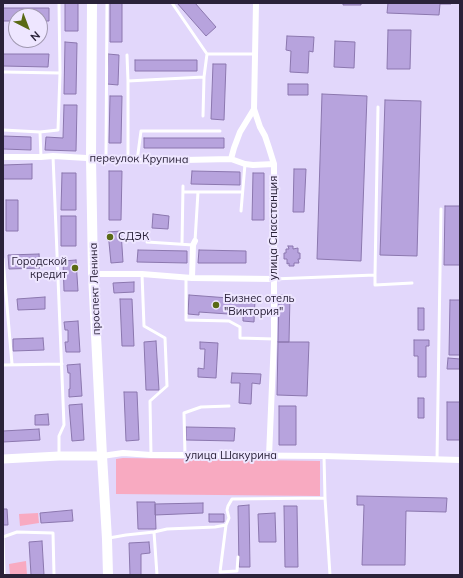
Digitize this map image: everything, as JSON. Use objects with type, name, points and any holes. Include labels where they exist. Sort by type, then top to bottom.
[{"type":"main road","name":"проспект Ленина","points":[[92,3],[91,158],[93,274],[102,456],[108,538],[108,575]]},
{"type":"main road","name":"улица Шакурина","points":[[3,458],[102,456]]},
{"type":"street","name":"улица Спасстанция","points":[[256,3],[254,109],[274,164],[274,339],[270,456]]},
{"type":"street","points":[[231,159],[240,132],[254,109]]},
{"type":"street","name":"переулок Крупина","points":[[3,157],[52,156],[138,161],[231,159],[245,164],[274,164]]},
{"type":"street","points":[[189,277],[194,243]]},
{"type":"street","points":[[93,274],[142,274],[189,277],[274,279]]},
{"type":"street","name":"улица Шакурина","points":[[102,456],[123,453],[151,455],[324,456],[460,460]]},
{"type":"lane","points":[[3,130],[40,132],[58,130],[60,73],[59,3]]},
{"type":"lane","points":[[106,158],[107,3]]},
{"type":"lane","points":[[172,3],[206,54],[203,116]]},
{"type":"lane","points":[[206,54],[256,54]]},
{"type":"lane","points":[[127,55],[128,160]]},
{"type":"lane","points":[[3,72],[60,73]]},
{"type":"lane","points":[[128,81],[204,77]]},
{"type":"lane","points":[[378,107],[375,285],[412,283]]},
{"type":"lane","points":[[138,161],[141,131],[220,131]]},
{"type":"lane","points":[[40,132],[40,157]]},
{"type":"lane","points":[[52,156],[64,425],[59,436],[59,456]]},
{"type":"lane","points":[[241,211],[245,164]]},
{"type":"lane","points":[[182,244],[183,186]]},
{"type":"lane","points":[[183,192],[242,192]]},
{"type":"lane","points":[[146,242],[182,244],[194,243],[198,192]]},
{"type":"lane","points":[[437,460],[441,209]]},
{"type":"lane","points":[[3,259],[12,364]]},
{"type":"lane","points":[[142,274],[144,326],[165,338],[166,386],[150,401],[151,455]]},
{"type":"lane","points":[[274,279],[375,275]]},
{"type":"lane","points":[[189,277],[186,320],[229,322],[240,327],[240,338],[274,339]]},
{"type":"lane","points":[[3,365],[62,364]]},
{"type":"lane","points":[[185,455],[184,413],[201,407],[229,406]]},
{"type":"lane","points":[[324,456],[330,575]]},
{"type":"lane","points":[[238,558],[237,571],[220,572],[226,525],[229,518],[227,510],[232,499],[326,498]]},
{"type":"lane","points":[[108,538],[126,534],[154,532],[167,529],[226,525]]},
{"type":"lane","points":[[4,575],[3,537],[17,532],[53,533],[54,575]]},
{"type":"lane","points":[[154,532],[157,575]]},
{"type":"shaded area","points":[[116,459],[320,461],[320,496],[116,494]]},
{"type":"shaded area","points":[[38,513],[39,523],[20,526],[19,514]]},
{"type":"shaded area","points":[[26,561],[27,575],[10,575],[9,564]]},
{"type":"building","points":[[65,3],[78,3],[78,31],[65,31]]},
{"type":"building","points":[[110,3],[122,3],[122,42],[110,42]]},
{"type":"building","points":[[177,3],[195,3],[216,27],[206,36]]},
{"type":"building","points":[[343,3],[361,3],[361,5],[343,5]]},
{"type":"building","points":[[388,3],[451,4],[440,4],[439,15],[387,13]]},
{"type":"building","points":[[3,8],[8,8],[8,21],[3,21]]},
{"type":"building","points":[[48,8],[49,8],[48,21]]},
{"type":"building","points":[[388,30],[411,30],[410,69],[387,69]]},
{"type":"building","points":[[287,36],[314,37],[313,52],[309,51],[308,73],[290,72],[291,51],[286,50]]},
{"type":"building","points":[[335,41],[355,42],[354,68],[334,67]]},
{"type":"building","points":[[65,42],[77,43],[76,94],[64,94]]},
{"type":"building","points":[[3,54],[49,54],[48,67],[3,66]]},
{"type":"building","points":[[108,54],[119,55],[118,85],[107,84]]},
{"type":"building","points":[[135,60],[197,60],[197,71],[135,71]]},
{"type":"building","points":[[213,64],[226,64],[224,120],[211,119]]},
{"type":"building","points":[[288,84],[308,84],[308,95],[288,95]]},
{"type":"building","points":[[322,94],[367,96],[361,261],[317,259]]},
{"type":"building","points":[[110,96],[122,96],[121,143],[109,143]]},
{"type":"building","points":[[385,100],[421,101],[417,256],[380,255]]},
{"type":"building","points":[[64,105],[77,105],[76,151],[45,150],[46,137],[63,138]]},
{"type":"building","points":[[3,136],[31,137],[31,150],[3,149]]},
{"type":"building","points":[[144,138],[224,138],[224,148],[144,148]]},
{"type":"building","points":[[32,164],[32,179],[3,179],[3,165]]},
{"type":"building","points":[[294,169],[306,169],[304,212],[293,212]]},
{"type":"building","points":[[109,171],[122,171],[121,220],[109,220]]},
{"type":"building","points":[[192,171],[240,172],[240,185],[191,184]]},
{"type":"building","points":[[62,173],[76,173],[76,210],[61,210]]},
{"type":"building","points":[[253,173],[264,173],[264,220],[252,220]]},
{"type":"building","points":[[6,200],[18,200],[18,231],[6,231]]},
{"type":"building","points":[[445,206],[460,206],[460,265],[444,265]]},
{"type":"building","points":[[153,214],[169,216],[168,229],[152,228]]},
{"type":"building","points":[[61,216],[76,216],[76,246],[61,246]]},
{"type":"building","points":[[121,231],[123,262],[111,263],[108,232]]},
{"type":"building","points":[[288,246],[293,246],[293,249],[298,248],[298,253],[300,253],[300,259],[298,259],[299,263],[294,263],[294,266],[289,266],[289,263],[287,264],[287,259],[284,259],[286,249],[289,249]]},
{"type":"building","points":[[138,250],[187,251],[187,263],[137,262]]},
{"type":"building","points":[[199,250],[246,251],[246,263],[198,263]]},
{"type":"building","points":[[39,254],[40,268],[9,269],[8,255]]},
{"type":"building","points":[[76,260],[78,291],[64,291],[63,261]]},
{"type":"building","points":[[134,282],[134,292],[114,293],[113,283]]},
{"type":"building","points":[[189,295],[255,300],[254,322],[243,321],[243,315],[199,312],[199,315],[188,314]]},
{"type":"building","points":[[279,295],[290,295],[289,342],[278,342]]},
{"type":"building","points":[[45,297],[45,309],[18,310],[17,299]]},
{"type":"building","points":[[120,299],[132,299],[134,346],[122,346]]},
{"type":"building","points":[[450,300],[460,300],[460,355],[449,355]]},
{"type":"building","points":[[418,308],[424,308],[424,330],[418,330]]},
{"type":"building","points":[[78,321],[80,352],[66,352],[65,342],[68,342],[68,330],[65,330],[64,322]]},
{"type":"building","points":[[43,338],[44,350],[13,351],[13,339]]},
{"type":"building","points":[[414,340],[429,340],[429,346],[426,346],[426,377],[418,377],[418,356],[414,356]]},
{"type":"building","points":[[156,341],[159,390],[146,390],[144,342]]},
{"type":"building","points":[[200,342],[218,343],[216,378],[198,377],[198,368],[204,369],[205,349],[200,349]]},
{"type":"building","points":[[278,342],[309,342],[307,396],[277,395]]},
{"type":"building","points":[[448,358],[460,359],[460,369],[447,369]]},
{"type":"building","points":[[80,364],[82,396],[69,397],[70,373],[68,373],[67,365]]},
{"type":"building","points":[[232,373],[261,374],[260,384],[252,383],[251,404],[239,403],[240,383],[231,383]]},
{"type":"building","points":[[124,392],[137,392],[139,440],[126,441]]},
{"type":"building","points":[[418,398],[424,398],[424,418],[418,418]]},
{"type":"building","points":[[447,402],[460,402],[460,440],[447,440]]},
{"type":"building","points":[[82,404],[84,440],[72,441],[69,405]]},
{"type":"building","points":[[279,406],[296,406],[296,445],[279,445]]},
{"type":"building","points":[[48,414],[49,425],[35,425],[35,415]]},
{"type":"building","points":[[186,427],[235,428],[234,441],[186,440]]},
{"type":"building","points":[[39,429],[40,440],[3,442],[3,431]]},
{"type":"building","points":[[357,496],[447,498],[446,512],[406,511],[405,565],[362,565],[364,505],[357,505]]},
{"type":"building","points":[[137,502],[155,502],[156,529],[138,529]]},
{"type":"building","points":[[203,503],[203,513],[155,515],[155,504]]},
{"type":"building","points":[[249,505],[250,567],[239,567],[238,506]]},
{"type":"building","points":[[284,506],[297,506],[298,567],[285,567]]},
{"type":"building","points":[[3,509],[7,509],[8,525],[3,525]]},
{"type":"building","points":[[72,510],[73,521],[41,523],[40,513]]},
{"type":"building","points":[[275,513],[276,542],[259,542],[258,514]]},
{"type":"building","points":[[209,514],[224,514],[224,522],[209,522]]},
{"type":"building","points":[[42,541],[44,575],[31,575],[29,542]]},
{"type":"building","points":[[149,542],[150,553],[141,554],[141,575],[130,575],[129,543]]},
{"type":"place","name":"СДЭК","points":[[110,237]]},
{"type":"place","name":"Городской кредит","points":[[75,268]]},
{"type":"place","name":"Бизнес отель \"Виктория\"","points":[[216,305]]}]
